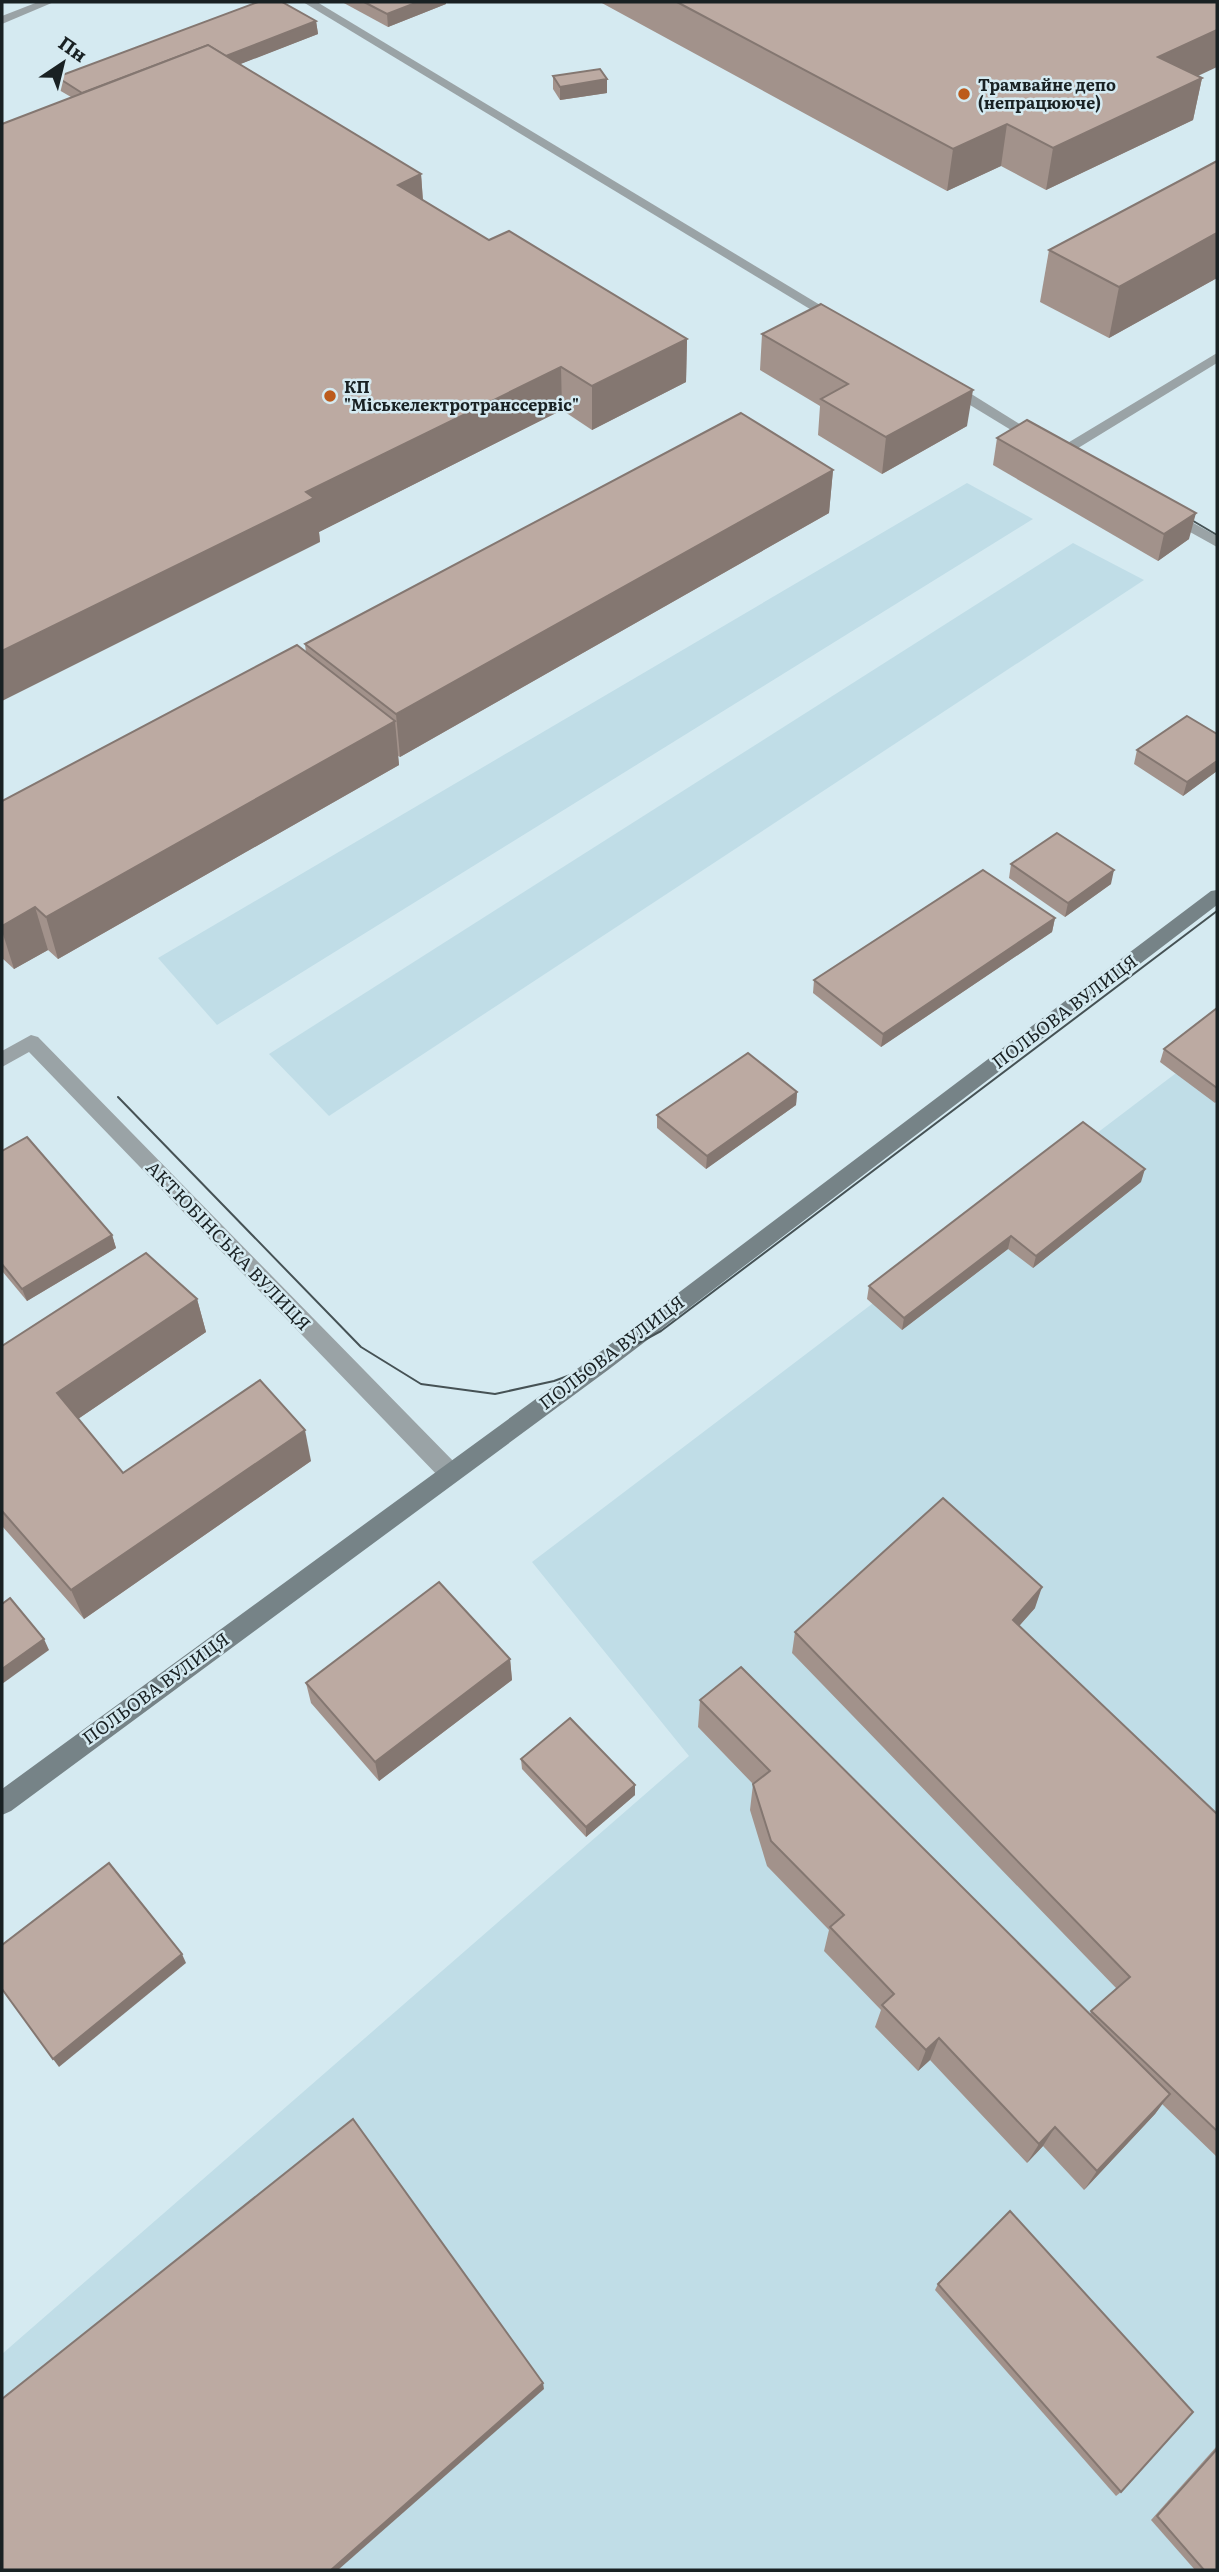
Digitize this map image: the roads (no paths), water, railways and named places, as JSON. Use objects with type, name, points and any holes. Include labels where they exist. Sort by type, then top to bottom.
[{"type":"main road","name":"ПОЛЬОВА ВУЛИЦЯ","points":[[2,1803],[600,1364],[1217,896]]},
{"type":"street","points":[[2,20],[48,2]]},
{"type":"street","points":[[309,2],[847,325]]},
{"type":"street","points":[[1059,453],[1217,357]]},
{"type":"street","points":[[930,375],[1081,465]]},
{"type":"street","points":[[1159,509],[1217,542]]},
{"type":"street","name":"АКТЮБІНСЬКА ВУЛИЦЯ","points":[[2,1059],[31,1042],[450,1473]]},
{"type":"tram line","points":[[1178,512],[1217,535]]},
{"type":"tram line","points":[[118,1097],[361,1347],[421,1384],[495,1394],[554,1381],[600,1364],[661,1331],[1217,911]]},
{"type":"place","name":"Трамвайне депо (непрацююче)","points":[[964,94]]},
{"type":"place","name":"КП \"Міськелектротранссервіс\"","points":[[330,396]]}]
